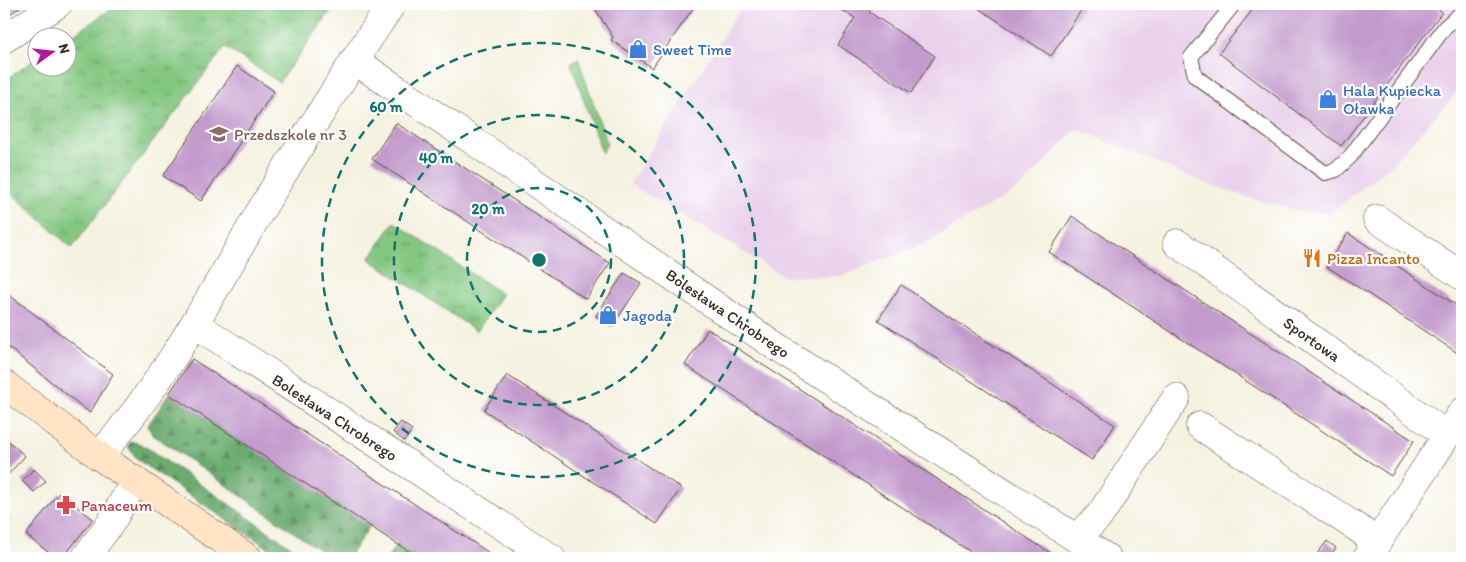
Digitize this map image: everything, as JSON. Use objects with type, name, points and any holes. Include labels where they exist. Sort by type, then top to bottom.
[{"type":"main road","points":[[4,384],[100,456],[248,558]]},
{"type":"street","points":[[4,39],[58,4]]},
{"type":"street","points":[[100,456],[128,423],[195,324],[295,154],[354,60],[392,4]]},
{"type":"street","name":"Bolesława Chrobrego","points":[[354,60],[778,348],[1107,558]]},
{"type":"street","points":[[1377,219],[1462,276]]},
{"type":"street","name":"Sportowa","points":[[1178,243],[1447,435]]},
{"type":"street","name":"Bolesława Chrobrego","points":[[195,324],[551,558]]},
{"type":"street","points":[[1077,538],[1100,515],[1176,398]]},
{"type":"street","points":[[1200,426],[1362,532],[1372,551],[1462,412]]},
{"type":"street","points":[[85,558],[112,521],[135,480]]},
{"type":"lane","points":[[1234,4],[1192,56],[1196,76],[1325,173],[1336,170],[1350,157],[1445,27],[1462,12]]},
{"type":"shaded area","points":[[743,4],[1462,4],[1462,87],[1389,167],[1330,213],[1298,211],[1247,197],[1203,182],[1077,129],[1021,187],[923,245],[841,276],[785,277],[630,184]]},
{"type":"green space","points":[[119,4],[336,4],[279,82],[225,47],[72,248],[4,186],[4,81],[28,64],[28,78],[78,78],[78,31]]},
{"type":"green space","points":[[578,58],[607,144],[602,153],[571,63]]},
{"type":"green space","points":[[394,222],[502,294],[477,331],[369,259]]},
{"type":"green space","points":[[169,394],[370,526],[348,558],[331,558],[152,434],[148,425]]},
{"type":"green space","points":[[131,441],[143,445],[307,558],[283,558],[142,463],[134,456],[128,446]]},
{"type":"green space","points":[[397,544],[420,558],[387,558]]},
{"type":"building","points":[[4,4],[25,4],[4,18]]},
{"type":"building","points":[[592,4],[696,4],[652,68],[611,40],[613,37]]},
{"type":"building","points":[[832,4],[875,4],[869,12],[935,56],[911,93],[838,45],[855,18]]},
{"type":"building","points":[[972,4],[1074,4],[1082,9],[1051,56]]},
{"type":"building","name":"Hala Kupiecka Oławka","points":[[1257,4],[1431,4],[1442,12],[1341,146],[1219,53]]},
{"type":"building","name":"Przedszkole nr 3","points":[[237,66],[274,91],[201,201],[163,176]]},
{"type":"building","points":[[396,123],[610,263],[586,299],[372,159]]},
{"type":"building","points":[[1072,216],[1414,441],[1391,476],[1049,252]]},
{"type":"building","points":[[1348,233],[1462,309],[1462,356],[1326,266]]},
{"type":"building","points":[[624,273],[641,283],[612,327],[596,316]]},
{"type":"building","points":[[901,285],[1115,425],[1092,460],[878,320]]},
{"type":"building","points":[[4,291],[113,374],[90,413],[4,344]]},
{"type":"building","points":[[708,329],[1058,558],[980,558],[685,365]]},
{"type":"building","points":[[192,359],[497,558],[420,558],[397,544],[169,394]]},
{"type":"building","points":[[507,375],[681,488],[657,524],[484,410]]},
{"type":"building","points":[[401,422],[412,430],[404,441],[393,432]]},
{"type":"building","points":[[4,437],[25,456],[4,479]]},
{"type":"building","points":[[34,469],[46,481],[34,492],[22,481]]},
{"type":"building","points":[[59,493],[93,519],[63,558],[56,558],[26,535]]},
{"type":"building","points":[[4,512],[11,519],[4,527]]},
{"type":"building","points":[[1327,541],[1336,548],[1329,558],[1322,558],[1317,554]]},
{"type":"place","name":"Sweet Time","points":[[638,49]]},
{"type":"place","name":"Hala Kupiecka Oławka","points":[[1328,99]]},
{"type":"place","name":"Przedszkole nr 3","points":[[219,134]]},
{"type":"place","name":"Pizza Incanto","points":[[1312,258]]},
{"type":"place","name":"Jagoda","points":[[608,315]]},
{"type":"place","name":"Panaceum","points":[[66,505]]}]
